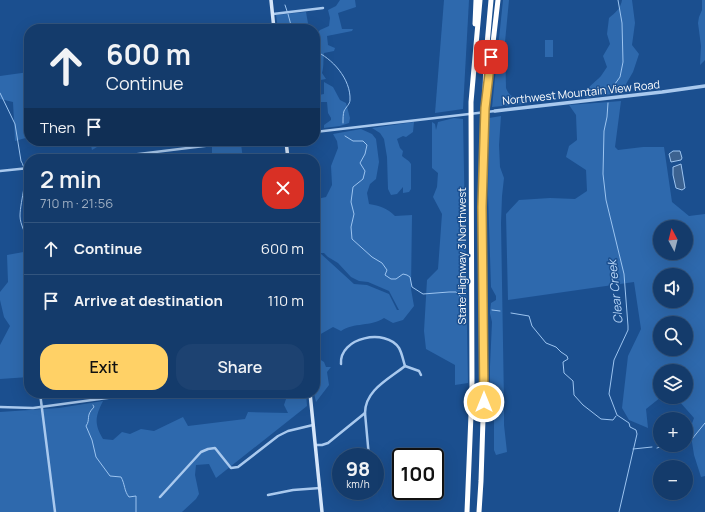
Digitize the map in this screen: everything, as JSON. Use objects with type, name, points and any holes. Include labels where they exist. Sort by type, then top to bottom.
[{"type":"highway","points":[[473,75],[476,0]]},
{"type":"highway","name":"State Highway 3 Northwest","points":[[466,512],[471,418],[470,170],[473,75],[480,0]]},
{"type":"highway","name":"State Highway 3 Northwest","points":[[479,512],[484,402],[482,207],[486,56],[491,0]]},
{"type":"highway","points":[[485,108],[498,0]]},
{"type":"main road","points":[[271,0],[273,24]]},
{"type":"main road","points":[[311,398],[322,512]]},
{"type":"street","points":[[272,14],[322,8]]},
{"type":"street","name":"Northwest Mountain View Road","points":[[320,131],[705,86]]},
{"type":"street","points":[[139,154],[204,146]]},
{"type":"street","points":[[0,172],[24,169]]},
{"type":"street","points":[[341,364],[343,351],[362,338],[373,337],[386,339],[396,344],[401,353],[405,366]]},
{"type":"street","points":[[405,366],[418,371],[421,375]]},
{"type":"street","points":[[368,448],[365,413],[367,400],[374,390],[405,366]]},
{"type":"street","points":[[41,398],[55,512]]},
{"type":"street","points":[[0,407],[42,407],[108,398]]},
{"type":"street","points":[[316,445],[328,443],[365,413]]},
{"type":"street","points":[[160,497],[201,452],[214,448],[231,468],[238,467],[278,436],[288,431],[314,425]]},
{"type":"street","points":[[268,495],[293,490],[320,488]]},
{"type":"shaded area","points":[[340,0],[355,0],[356,7],[338,13],[342,29],[353,29],[352,31],[327,36],[328,45],[335,48],[334,51],[324,53],[322,73],[326,79],[320,80],[320,30],[329,26],[330,18],[328,10],[336,6]]},
{"type":"shaded area","points":[[444,0],[469,0],[463,109],[435,113]]},
{"type":"shaded area","points":[[503,0],[509,0],[505,42],[506,88],[511,95],[526,101],[524,104],[492,107]]},
{"type":"shaded area","points":[[622,0],[632,0],[635,23],[632,45],[639,54],[633,72],[626,84],[625,92],[585,98],[588,88],[601,76],[607,67],[603,56],[610,44],[607,34],[609,18],[619,8]]},
{"type":"shaded area","points":[[702,0],[705,0],[705,60],[700,65],[701,46],[698,23],[702,10]]},
{"type":"shaded area","points":[[306,12],[308,24],[277,24],[276,15]]},
{"type":"shaded area","points":[[545,40],[553,40],[553,57],[545,57]]},
{"type":"shaded area","points":[[24,73],[24,138],[15,141],[13,102],[0,99],[0,76]]},
{"type":"shaded area","points":[[324,82],[333,87],[340,100],[346,103],[350,118],[349,123],[324,128],[324,125],[331,120],[331,118],[328,113],[327,102],[321,102],[320,95],[324,94]]},
{"type":"shaded area","points":[[621,101],[615,147],[618,150],[643,147],[664,147],[672,202],[689,216],[705,214],[705,476],[701,477],[694,455],[693,412],[689,412],[682,404],[693,404],[693,364],[653,364],[653,403],[646,409],[648,428],[629,420],[622,408],[628,356],[641,329],[634,282],[508,300],[506,214],[519,200],[550,198],[575,199],[587,191],[586,170],[566,157],[569,146],[577,140],[576,115],[569,105]]},
{"type":"shaded area","points":[[501,116],[499,145],[500,167],[504,178],[501,223],[504,425],[507,452],[496,455],[494,450],[494,410],[490,401],[492,322],[490,313],[491,303],[496,300],[496,296],[491,287],[488,194],[489,118]]},
{"type":"shaded area","points":[[454,118],[463,119],[468,383],[455,385],[455,365],[426,349],[424,331],[427,280],[438,269],[442,214],[433,197],[437,187],[438,173],[432,168],[432,122],[435,124],[436,130],[438,122]]},
{"type":"shaded area","points":[[414,122],[413,132],[406,137],[403,136],[397,139],[400,148],[403,151],[402,156],[411,164],[411,189],[409,192],[403,193],[403,187],[397,194],[391,195],[388,189],[387,157],[384,139],[380,133],[372,128]]},
{"type":"shaded area","points":[[361,129],[372,134],[376,139],[379,162],[376,179],[370,184],[367,193],[369,204],[383,208],[395,216],[412,215],[411,289],[414,306],[403,320],[393,323],[384,318],[374,323],[351,326],[341,331],[333,327],[320,334],[320,253],[320,198],[326,197],[332,185],[331,166],[338,148],[337,141],[333,134]],"holes":[[[320,253],[324,253],[338,263],[351,277],[389,291],[399,310],[397,310],[389,294],[367,285],[354,284]]]},
{"type":"shaded area","points":[[91,146],[99,146],[92,150]]},
{"type":"shaded area","points":[[241,146],[242,154],[212,154],[212,147]]},
{"type":"shaded area","points":[[673,151],[680,151],[682,158],[681,160],[671,162],[669,154]]},
{"type":"shaded area","points":[[681,164],[685,188],[682,190],[676,188],[673,175],[673,167]]},
{"type":"shaded area","points":[[24,252],[24,377],[0,379],[0,345],[10,326],[4,317],[0,300],[0,292],[8,282],[7,255]]},
{"type":"shaded area","points":[[320,360],[324,362],[326,367],[331,367],[327,372],[329,385],[320,397]]},
{"type":"shaded area","points":[[286,398],[306,398],[307,406],[216,478],[209,464],[196,465],[195,475],[199,494],[196,499],[182,512],[0,512],[0,412],[59,408],[103,401],[97,416],[98,429],[103,439],[113,440],[122,432],[130,434],[141,429],[154,431],[183,417],[188,426],[245,419],[248,412],[288,413],[284,405]]},
{"type":"waterway","name":"Clear Creek","points":[[611,93],[612,88],[620,77],[623,62],[622,23],[618,0]]},
{"type":"waterway","points":[[285,5],[287,11]]},
{"type":"waterway","points":[[288,14],[291,24]]},
{"type":"waterway","points":[[320,54],[334,64],[344,77],[347,84],[350,100],[344,111],[343,123]]},
{"type":"waterway","points":[[0,93],[15,124],[21,161],[24,167]]},
{"type":"waterway","name":"Clear Creek","points":[[608,103],[604,131],[603,174],[606,200],[624,274],[628,326],[628,330],[614,360],[609,394],[617,415],[629,423],[630,427],[636,430],[637,434],[619,512]]},
{"type":"waterway","points":[[345,136],[353,141],[363,141],[367,145],[365,154],[360,163],[365,171],[363,179],[353,187],[351,202],[354,214],[351,227],[352,239],[372,257],[382,263],[387,270],[385,275],[391,279],[396,279],[403,274],[407,275],[410,277],[412,287],[423,294],[456,292],[462,298],[461,303],[463,305]]},
{"type":"waterway","points":[[24,188],[20,210],[20,219],[24,231]]},
{"type":"waterway","points":[[492,310],[500,311]]},
{"type":"waterway","points":[[511,313],[529,316],[532,326],[546,343],[556,347],[567,356],[568,359],[563,362],[564,373],[573,381],[574,395],[583,405],[601,419],[613,420],[616,416]]},
{"type":"waterway","points":[[93,405],[94,407],[91,410],[86,426],[92,440],[96,457],[110,476],[121,477],[129,497],[136,496],[136,512]]},
{"type":"waterway","points":[[693,438],[705,423]]},
{"type":"waterway","points":[[633,449],[652,447]]},
{"type":"route","points":[[484,402],[482,207],[485,108],[491,57]]}]
